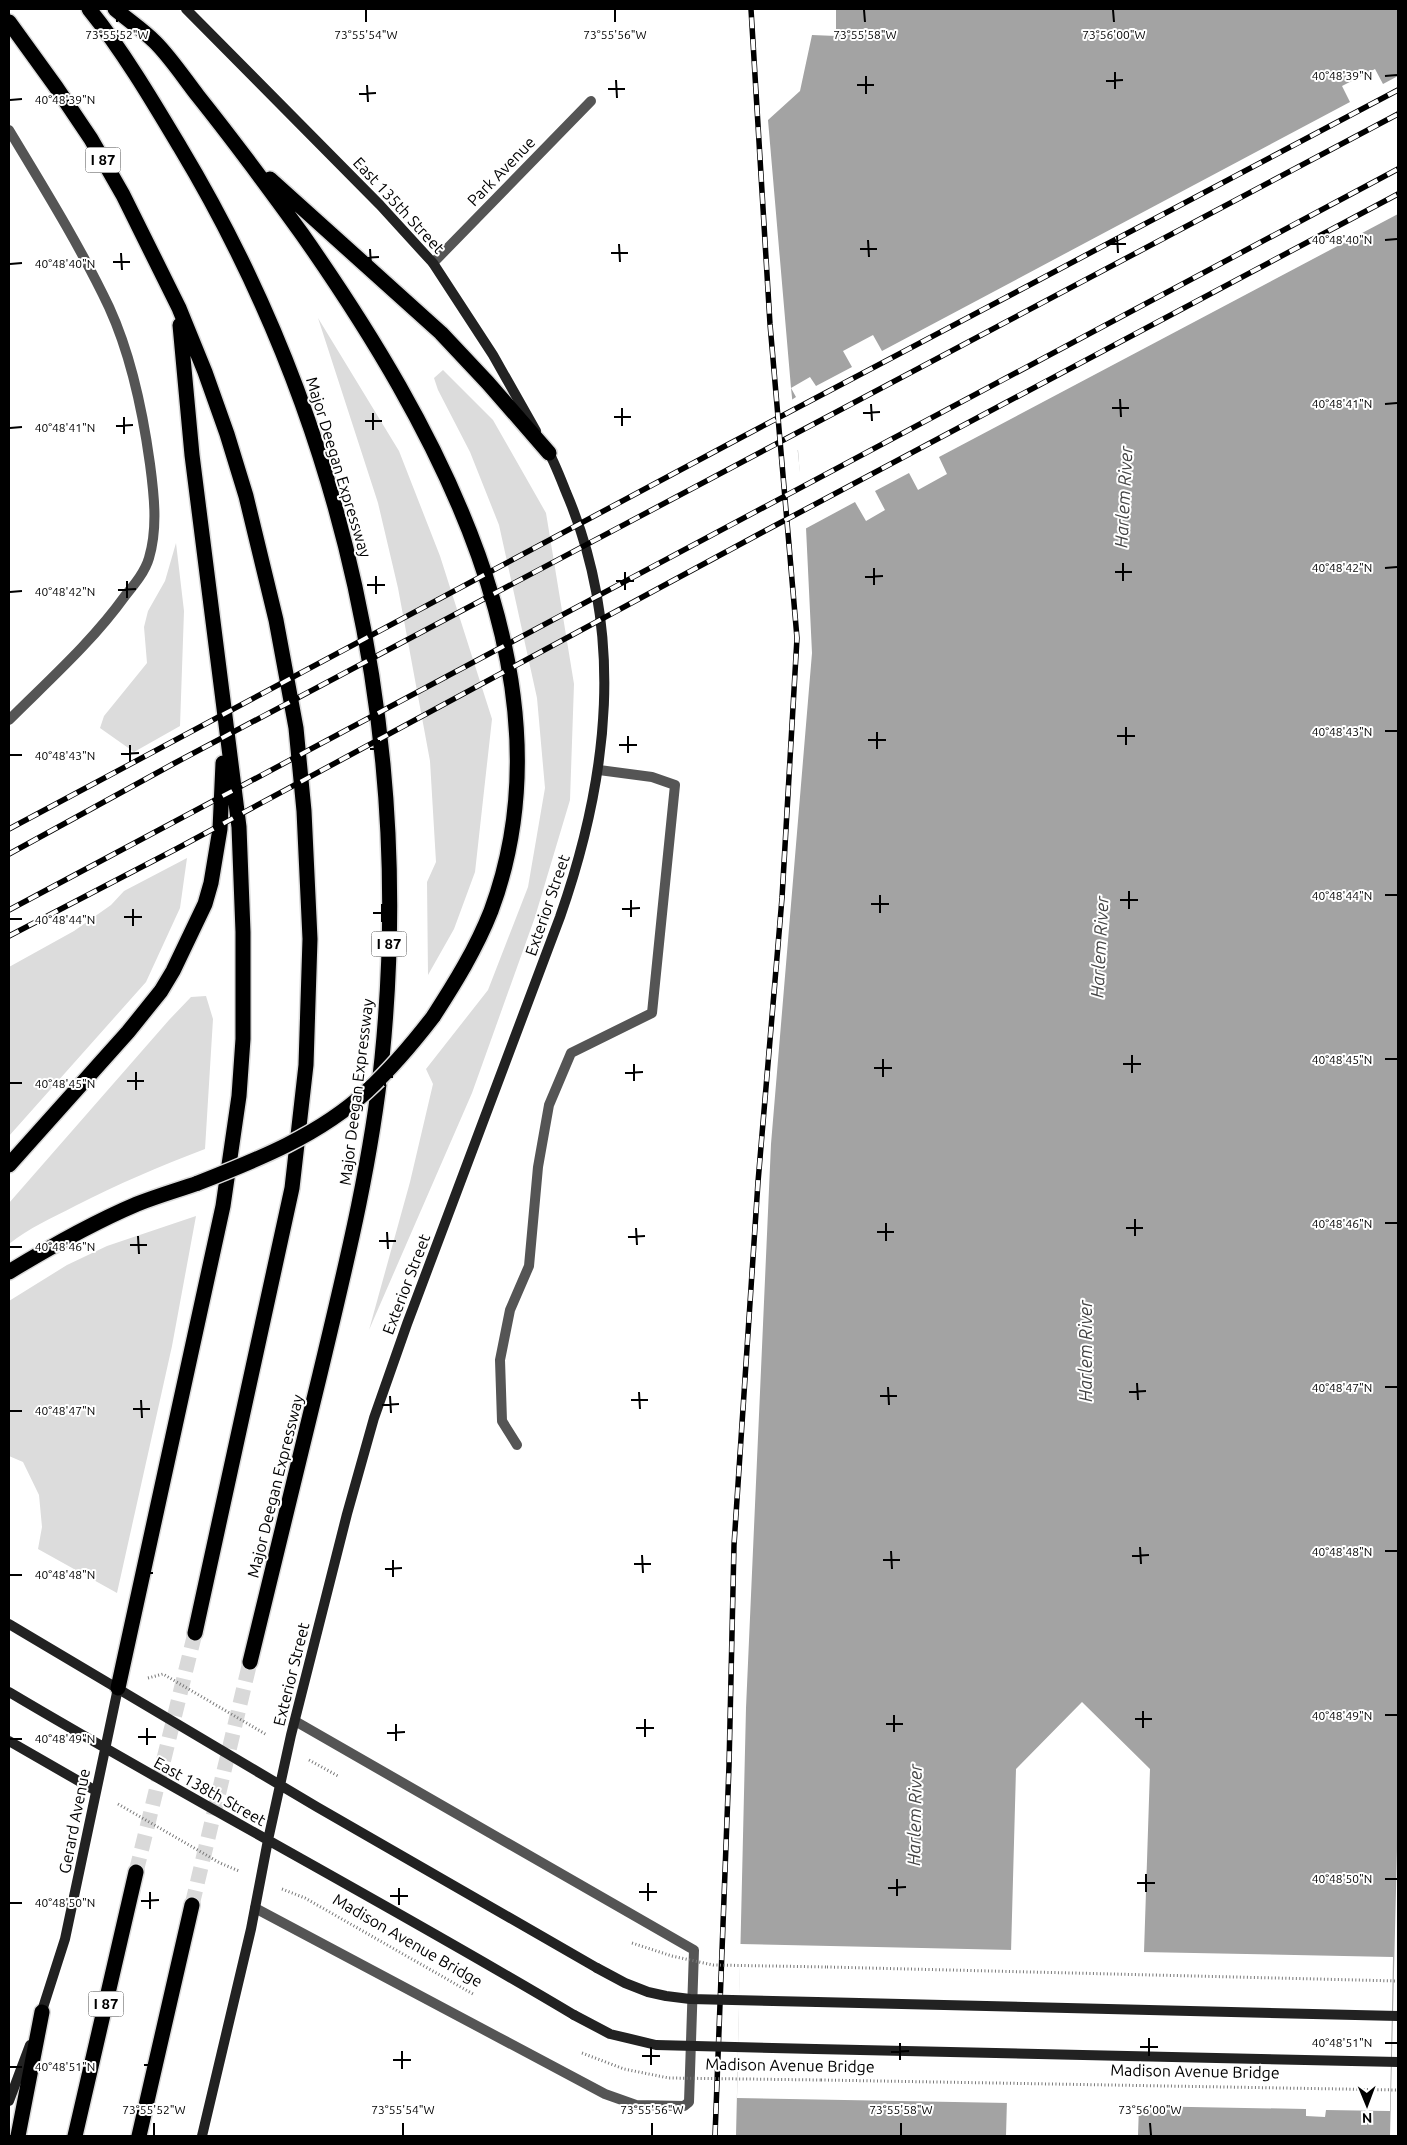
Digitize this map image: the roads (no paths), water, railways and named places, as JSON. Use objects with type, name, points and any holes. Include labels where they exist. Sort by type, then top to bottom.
[{"type":"highway","name":"Major Deegan Expressway","points":[[89,9],[132,70],[201,182],[231,237],[285,357],[327,478],[354,578],[371,666],[386,794],[390,938],[381,1059],[372,1131],[349,1253],[250,1662]]},
{"type":"highway","points":[[9,1272],[100,1221],[137,1204],[198,1183],[267,1154],[303,1136],[336,1115],[366,1092],[392,1068],[433,1017],[457,980],[490,912],[502,876],[509,842],[516,779],[517,743],[513,706],[505,656],[487,584],[459,506],[416,416],[389,367],[346,297],[250,161],[156,43],[115,9]]},
{"type":"highway","name":"I 87","points":[[9,22],[91,139],[123,195],[179,308],[228,434],[246,496],[276,620],[296,728],[304,811],[310,939],[306,1065],[292,1188],[195,1632]]},
{"type":"highway","points":[[250,161],[440,333],[488,383],[549,453]]},
{"type":"highway","points":[[118,1688],[224,1206],[240,1096],[244,988],[239,827],[192,455],[179,308]]},
{"type":"highway","points":[[9,1165],[145,1011],[173,971],[195,928],[205,904],[220,830],[224,719]]},
{"type":"highway","name":"I 87","points":[[75,2136],[136,1872]]},
{"type":"highway","points":[[139,2136],[192,1905]]},
{"type":"highway","points":[[18,2136],[42,2012]]},
{"type":"main road","name":"East 135th Street","points":[[186,9],[380,205],[433,263],[493,356],[549,453]]},
{"type":"main road","name":"Exterior Street","points":[[202,2136],[256,1908],[268,1840],[288,1748],[347,1514],[374,1418],[407,1324],[571,885],[586,831],[599,770],[604,682],[599,609],[594,578],[577,518],[549,453]]},
{"type":"main road","points":[[9,1624],[280,1785],[597,1968],[625,1983],[648,1992],[690,1999],[1398,2016]]},
{"type":"main road","name":"Gerard Avenue","points":[[9,2101],[42,2012],[65,1939],[118,1688]]},
{"type":"main road","name":"East 138th Street","points":[[9,1692],[104,1749],[268,1840]]},
{"type":"main road","points":[[9,1741],[96,1791]]},
{"type":"main road","name":"Madison Avenue Bridge","points":[[268,1840],[472,1955],[574,2016],[610,2034],[656,2045],[1398,2062]]},
{"type":"street","name":"Park Avenue","points":[[433,263],[591,101]]},
{"type":"street","points":[[9,130],[82,255],[110,309],[140,408],[153,485],[154,511],[149,559],[137,581],[95,633],[9,720]]},
{"type":"street","points":[[517,1445],[502,1421],[500,1360],[510,1310],[530,1266],[538,1167],[550,1105],[571,1054],[652,1013],[675,786],[652,777],[599,770]]},
{"type":"street","points":[[256,1908],[605,2094],[636,2105],[684,2106],[689,2102],[694,1950],[295,1720]]},
{"type":"water","name":"Harlem River","points":[[836,9],[1398,9],[1398,1808],[1390,2136],[1138,2136],[1150,1769],[1082,1702],[1016,1769],[1006,2136],[736,2136],[746,1708],[771,1144],[812,653],[806,528],[791,388],[768,120],[800,91],[812,35],[836,36]]},
{"type":"tunnel","points":[[136,1872],[195,1633]]},
{"type":"tunnel","points":[[192,1905],[250,1662]]},
{"type":"railway","points":[[715,2136],[729,1766],[734,1545],[758,1182],[782,898],[797,638],[770,324],[751,9]]},
{"type":"railway","points":[[9,829],[727,445],[1398,90]]},
{"type":"railway","points":[[9,854],[173,764],[1398,114]]},
{"type":"railway","points":[[9,910],[1398,169]]},
{"type":"railway","points":[[9,936],[178,848],[761,533],[1398,194]]}]
